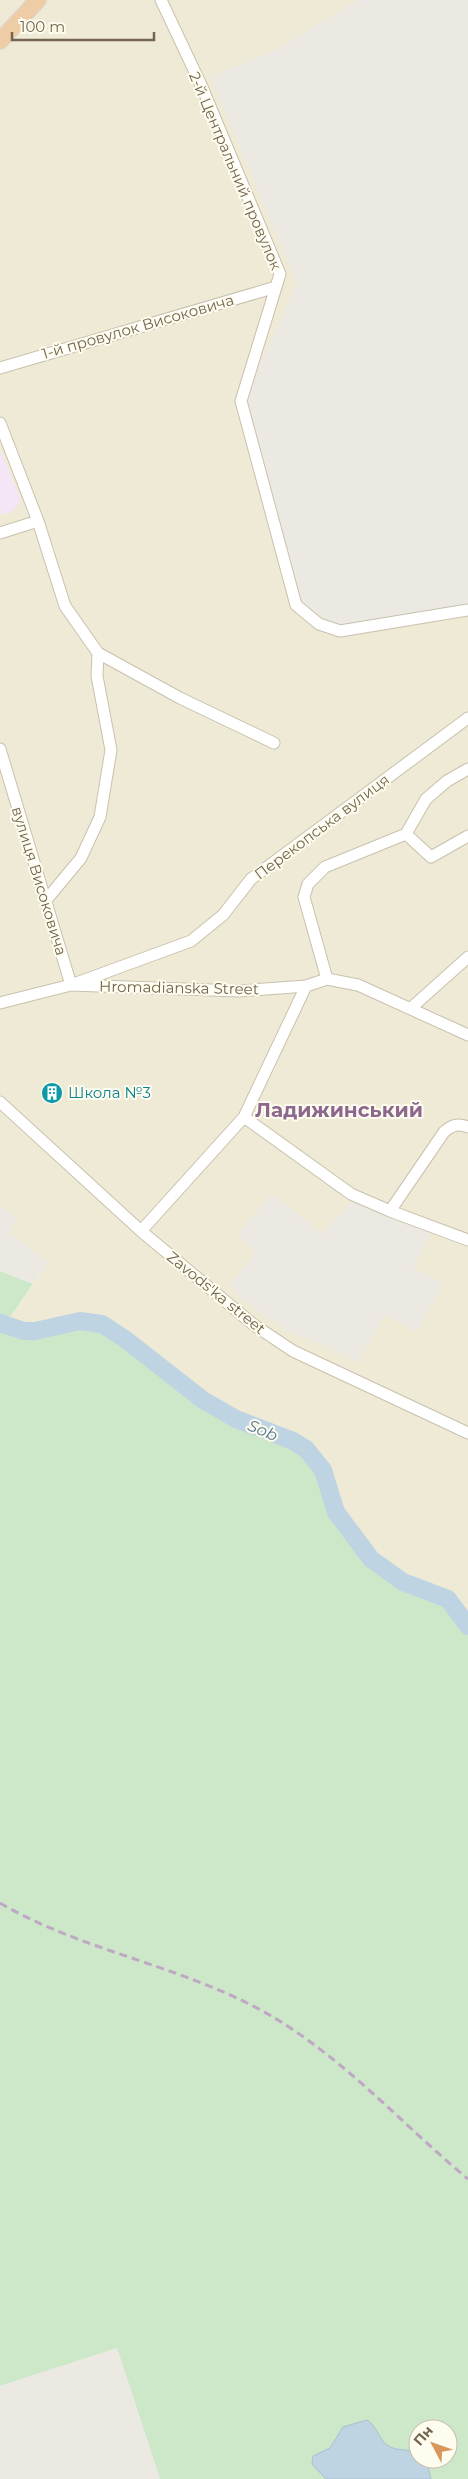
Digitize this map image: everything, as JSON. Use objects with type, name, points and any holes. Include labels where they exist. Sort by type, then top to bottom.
[{"type":"highway","points":[[0,42],[38,0]]},
{"type":"street","name":"2-й Центральний провулок","points":[[161,0],[202,87],[280,274],[241,401],[296,605],[318,624],[340,631],[468,610]]},
{"type":"street","name":"1-й провулок Високовича","points":[[0,368],[276,287]]},
{"type":"street","points":[[0,423],[38,522],[65,606],[98,653],[180,698],[274,743]]},
{"type":"street","points":[[0,533],[38,522]]},
{"type":"street","points":[[47,899],[82,858],[100,817],[110,750],[97,676],[98,653]]},
{"type":"street","name":"Перекопська вулиця","points":[[72,985],[191,940],[223,915],[251,879],[468,718]]},
{"type":"street","name":"вулиця Високовича","points":[[0,749],[14,801],[47,899],[72,985]]},
{"type":"street","points":[[326,979],[304,896],[308,884],[325,867],[406,834],[426,799],[447,781],[468,769]]},
{"type":"street","points":[[406,834],[430,857],[468,836]]},
{"type":"street","points":[[411,1008],[468,957]]},
{"type":"street","name":"Hromadianska Street","points":[[0,1003],[72,985],[218,991],[306,986],[326,979],[358,985],[468,1035]]},
{"type":"street","points":[[141,1231],[244,1117],[306,986]]},
{"type":"street","name":"Zavods'ka street","points":[[0,1102],[141,1231],[254,1326],[279,1343],[468,1432]]},
{"type":"street","points":[[244,1117],[351,1194],[390,1211],[468,1240]]},
{"type":"street","points":[[390,1211],[444,1132],[451,1126],[459,1124],[468,1127]]},
{"type":"shaded area","points":[[0,0],[468,0],[468,1626],[448,1599],[403,1582],[371,1559],[336,1512],[323,1470],[306,1449],[218,1409],[80,1321],[35,1331],[24,1331],[4,1326],[49,1262],[8,1232],[17,1218],[0,1205]]},
{"type":"shaded area","points":[[358,0],[468,0],[468,607],[341,628],[320,621],[298,604],[244,402],[297,283],[210,77],[279,48]]},
{"type":"shaded area","points":[[0,449],[21,500],[13,511],[0,515]]},
{"type":"shaded area","points":[[273,1193],[322,1234],[353,1199],[430,1232],[414,1268],[443,1283],[417,1332],[384,1315],[358,1363],[308,1338],[294,1335],[251,1306],[228,1285],[256,1254],[238,1234]]},
{"type":"shaded area","points":[[0,1205],[17,1218],[9,1232],[49,1262],[33,1284],[0,1271]]},
{"type":"shaded area","points":[[117,2348],[160,2479],[0,2479],[0,2386]]},
{"type":"green space","points":[[0,1271],[33,1284],[4,1326],[24,1331],[35,1331],[80,1321],[102,1324],[125,1339],[203,1400],[236,1419],[293,1441],[306,1449],[323,1470],[336,1512],[371,1559],[403,1582],[448,1599],[468,1626],[468,2479],[160,2479],[117,2348],[0,2386]]},
{"type":"water","points":[[367,2420],[373,2425],[387,2445],[408,2451],[408,2469],[428,2469],[431,2479],[326,2479],[312,2464],[313,2456],[330,2448],[343,2427]]},
{"type":"waterway","name":"Sob","points":[[0,1323],[24,1331],[35,1331],[80,1321],[102,1324],[125,1339],[203,1400],[236,1419],[293,1441],[306,1449],[323,1470],[336,1512],[371,1559],[403,1582],[448,1599],[468,1626]]},
{"type":"railway","points":[[0,1903],[61,1933],[222,1991],[283,2023],[339,2064],[468,2179]]},
{"type":"place","name":"Школа №3","points":[[52,1093]]},
{"type":"district","name":"Ладижинський","points":[[339,1110]]}]
